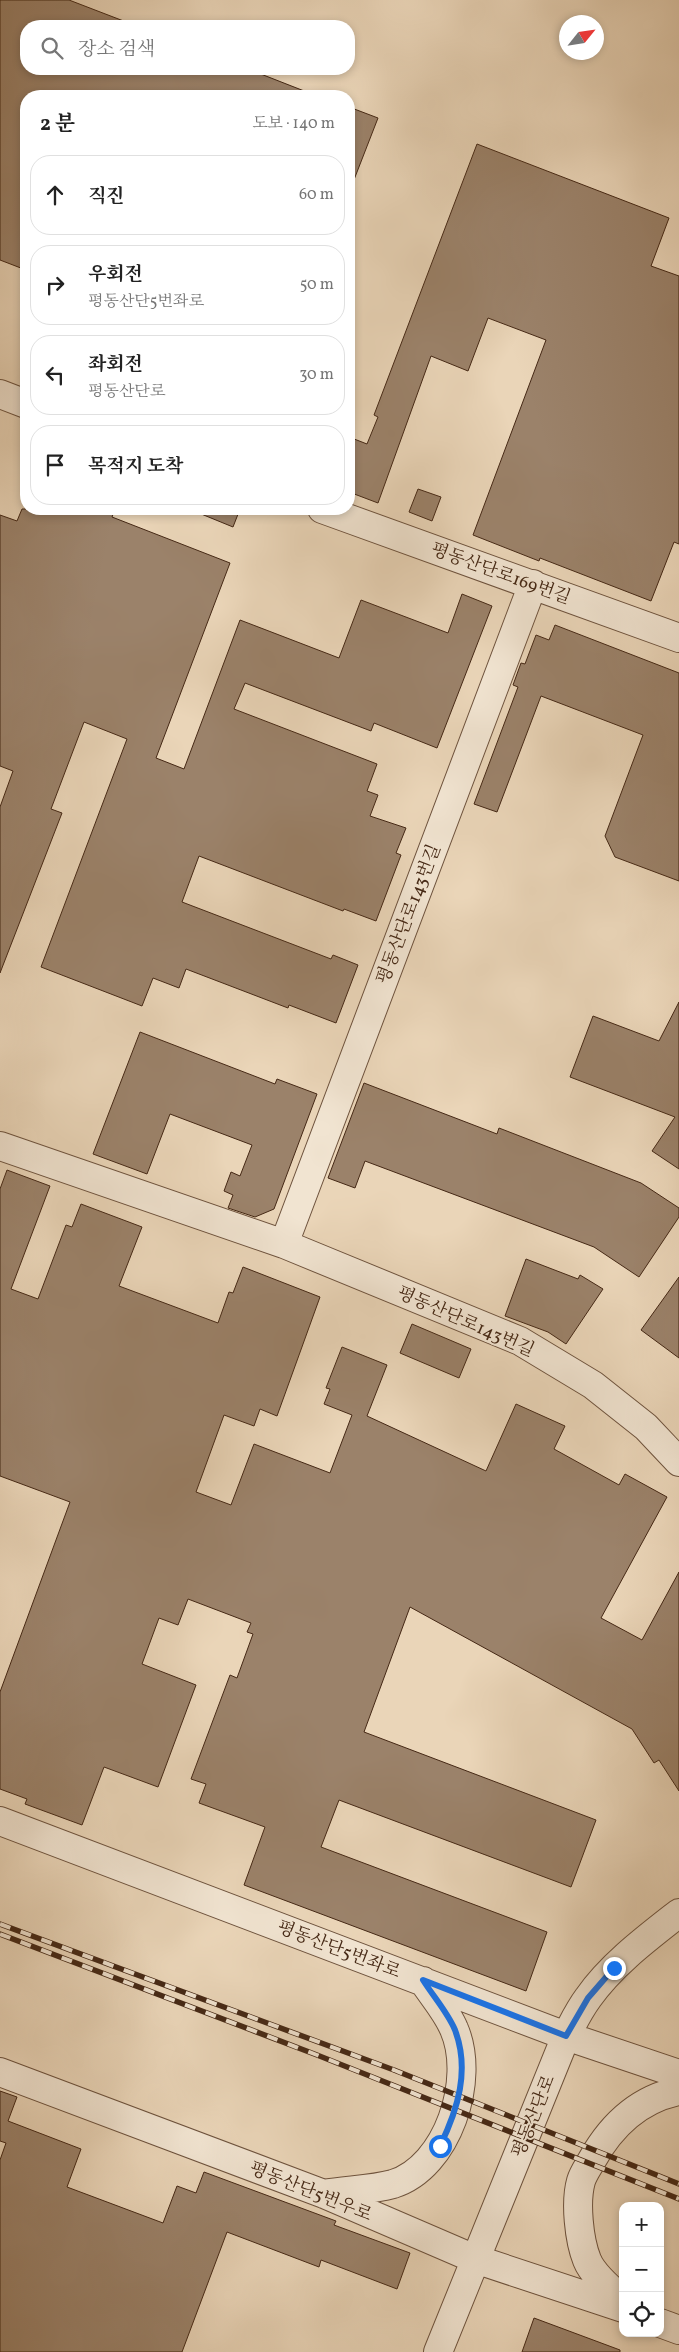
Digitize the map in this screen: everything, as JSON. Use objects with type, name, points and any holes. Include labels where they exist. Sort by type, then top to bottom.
[{"type":"street","points":[[0,394],[20,402]]},
{"type":"street","name":"평동산단로169번길","points":[[339,515],[679,638]]},
{"type":"street","name":"평동산단로143번길","points":[[284,1244],[533,584]]},
{"type":"street","name":"평동산단로143번길","points":[[0,1146],[284,1244],[520,1341],[593,1385],[646,1427],[679,1462]]},
{"type":"street","name":"평동산단5번좌로","points":[[0,1821],[423,1980],[566,2036],[679,2074]]},
{"type":"street","name":"평동산단로","points":[[438,2352],[566,2036],[588,1998],[614,1968],[649,1936],[679,1913]]},
{"type":"street","points":[[324,2194],[394,2184],[422,2167],[440,2146],[447,2132],[462,2084],[462,2055],[454,2028],[423,1980]]},
{"type":"street","name":"평동산단5번우로","points":[[0,2072],[324,2194],[475,2259],[619,2307]]},
{"type":"street","points":[[619,2297],[608,2287],[588,2262],[578,2227],[581,2180],[601,2144],[619,2121],[642,2106],[679,2091]]},
{"type":"street","points":[[664,2324],[679,2330]]},
{"type":"building","points":[[0,0],[69,0],[121,20],[20,20],[20,75],[263,75],[302,90],[20,90],[20,268],[0,260]]},
{"type":"building","points":[[355,109],[378,118],[355,177]]},
{"type":"building","points":[[477,144],[669,218],[651,266],[679,276],[679,544],[674,542],[651,601],[540,558],[539,561],[473,535],[546,340],[488,318],[468,371],[431,356],[378,503],[355,494],[355,439],[367,444],[378,417],[374,415]]},
{"type":"building","points":[[418,489],[441,497],[432,521],[409,512]]},
{"type":"building","points":[[20,514],[113,515],[112,517],[230,563],[156,758],[184,769],[240,620],[339,658],[361,600],[448,633],[462,594],[492,606],[437,748],[374,723],[371,731],[245,683],[234,709],[377,764],[367,791],[378,795],[370,816],[406,828],[396,853],[401,855],[376,921],[344,909],[343,911],[199,856],[182,902],[331,959],[333,955],[358,965],[336,1023],[289,1005],[288,1008],[186,969],[179,988],[153,978],[142,1006],[41,967],[127,739],[84,722],[51,809],[62,813],[0,973],[0,807],[13,771],[0,766],[0,515],[17,521]]},
{"type":"building","points":[[204,515],[238,515],[233,527]]},
{"type":"building","points":[[555,625],[679,673],[679,881],[615,857],[605,836],[643,735],[541,696],[497,812],[474,804],[518,687],[513,685],[521,663],[525,664],[536,635],[549,640]]},
{"type":"building","points":[[679,1002],[679,1169],[652,1151],[675,1117],[570,1077],[593,1016],[659,1041]]},
{"type":"building","points":[[140,1032],[275,1084],[277,1079],[317,1094],[274,1209],[255,1217],[228,1208],[233,1195],[224,1191],[231,1172],[240,1176],[252,1145],[170,1114],[147,1174],[93,1154]]},
{"type":"building","points":[[364,1083],[497,1134],[499,1128],[641,1183],[679,1208],[679,1217],[639,1277],[594,1247],[365,1161],[355,1188],[328,1178]]},
{"type":"building","points":[[7,1170],[50,1186],[11,1289],[38,1299],[66,1225],[72,1227],[81,1204],[142,1227],[119,1286],[218,1323],[229,1292],[233,1293],[243,1267],[320,1297],[277,1416],[260,1409],[254,1426],[224,1415],[196,1492],[231,1505],[254,1444],[330,1473],[352,1415],[324,1404],[330,1389],[326,1388],[342,1347],[387,1365],[367,1416],[486,1471],[516,1404],[565,1426],[554,1449],[619,1485],[625,1474],[667,1497],[601,1618],[642,1640],[679,1572],[679,1791],[659,1760],[654,1763],[632,1729],[410,1607],[364,1732],[596,1820],[571,1887],[339,1800],[321,1847],[547,1932],[526,1991],[244,1885],[265,1827],[199,1803],[206,1784],[191,1779],[230,1675],[237,1678],[253,1634],[247,1632],[251,1623],[188,1599],[178,1625],[159,1618],[142,1664],[196,1685],[158,1787],[104,1767],[82,1825],[25,1804],[27,1799],[0,1789],[0,1692],[70,1502],[0,1476],[0,1189]]},
{"type":"building","points":[[526,1259],[578,1279],[580,1275],[603,1289],[566,1344],[548,1332],[505,1316]]},
{"type":"building","points":[[679,1277],[679,1358],[641,1330]]},
{"type":"building","points":[[412,1324],[471,1349],[459,1378],[400,1353]]},
{"type":"building","points":[[0,2091],[17,2097],[8,2121],[81,2149],[67,2187],[163,2223],[177,2186],[196,2193],[204,2172],[336,2221],[334,2225],[410,2253],[397,2289],[321,2260],[319,2267],[227,2232],[182,2352],[0,2352],[0,2160],[6,2143],[0,2141]]},
{"type":"building","points":[[534,2318],[620,2350],[620,2352],[522,2352]]},
{"type":"railway","points":[[0,1924],[394,2070],[679,2184]]},
{"type":"railway","points":[[0,1934],[317,2055],[679,2199]]},
{"type":"route","points":[[440,2146],[451,2124],[462,2084],[462,2055],[454,2028],[423,1980],[566,2036],[588,1998],[614,1968]]}]
